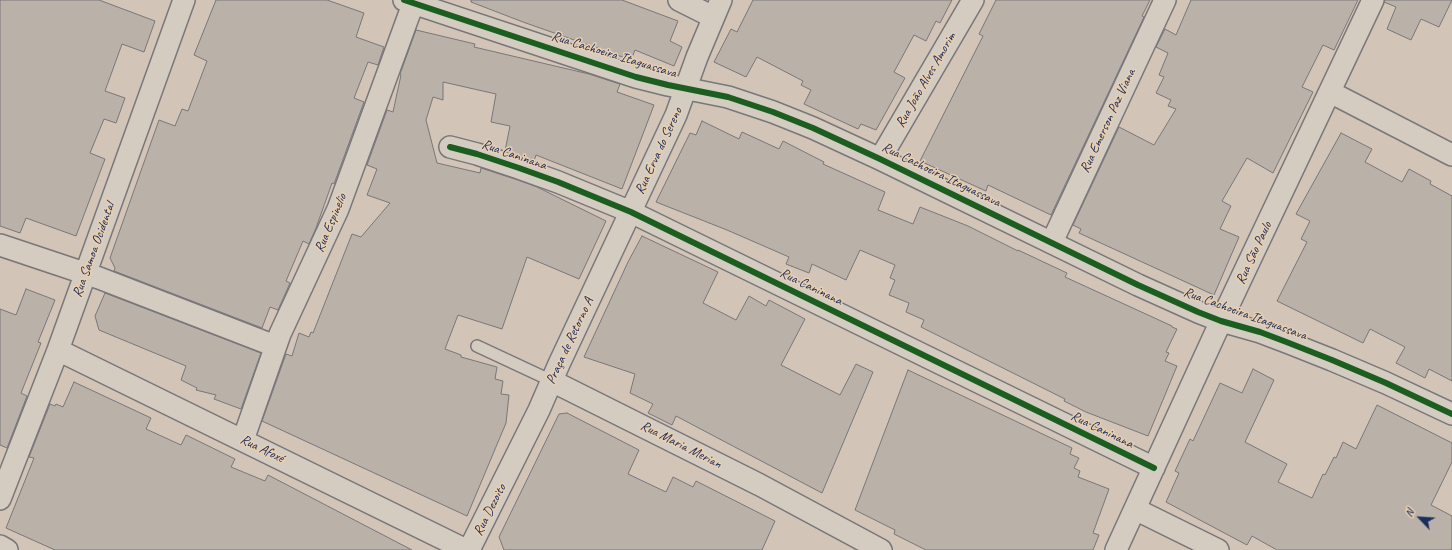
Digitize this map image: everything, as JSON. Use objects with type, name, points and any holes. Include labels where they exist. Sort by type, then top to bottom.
[{"type":"street","name":"Rua Samoa Ocidental","points":[[0,499],[58,350],[184,0]]},
{"type":"street","points":[[679,0],[717,9]]},
{"type":"street","name":"Rua João Alves Amorim","points":[[880,159],[972,0]]},
{"type":"street","name":"Rua Emerson Paz Viana","points":[[1052,242],[1165,0]]},
{"type":"street","name":"Rua São Paulo","points":[[1116,550],[1221,322],[1373,0]]},
{"type":"street","name":"Rua Cachoeira Itaguassava","points":[[408,2],[636,77],[728,97],[773,112],[813,128],[880,159],[1138,285],[1221,322],[1260,332],[1332,360],[1452,414]]},
{"type":"street","name":"Rua Espinelio","points":[[243,440],[275,346],[338,209],[408,2]]},
{"type":"street","name":"Rua Erva do Sereno","points":[[631,212],[676,115],[717,9]]},
{"type":"street","points":[[1330,92],[1452,155]]},
{"type":"street","name":"Rua Caninana","points":[[450,147],[519,168],[631,212],[1154,468]]},
{"type":"street","name":"Praça de Retorno A","points":[[510,470],[631,212]]},
{"type":"street","points":[[0,245],[117,284],[275,346]]},
{"type":"street","name":"Rua Afoxé","points":[[58,350],[466,550]]},
{"type":"street","name":"Rua Maria Merian","points":[[552,381],[760,484],[881,550]]},
{"type":"street","name":"Rua Dezoito","points":[[469,550],[510,470]]},
{"type":"street","points":[[1135,509],[1218,550]]},
{"type":"street","points":[[0,546],[7,550]]},
{"type":"lane","name":"Rua Maria Merian","points":[[477,346],[552,381]]},
{"type":"building","points":[[0,0],[99,0],[155,21],[144,52],[122,44],[105,91],[125,98],[116,123],[104,119],[90,153],[105,159],[76,236],[26,218],[20,233],[0,226]]},
{"type":"building","points":[[216,0],[327,0],[364,13],[356,37],[384,47],[378,65],[368,62],[354,98],[364,102],[316,228],[309,244],[303,241],[286,281],[290,283],[278,310],[270,307],[262,328],[114,271],[115,268],[110,258],[159,120],[175,126],[182,109],[188,111],[207,61],[194,55]]},
{"type":"building","points":[[471,0],[622,0],[678,21],[670,41],[682,47],[674,66],[635,50],[631,60],[523,22],[471,2]]},
{"type":"building","points":[[753,0],[952,0],[940,23],[936,21],[926,41],[914,35],[894,72],[905,78],[876,130],[861,124],[858,129],[804,104],[811,90],[801,85],[803,81],[757,57],[746,77],[714,62],[731,29],[737,32]]},
{"type":"building","points":[[996,0],[1150,0],[1142,16],[1144,17],[1051,215],[988,185],[986,191],[920,161],[983,36],[979,34]]},
{"type":"building","points":[[1191,0],[1358,0],[1334,50],[1323,45],[1302,87],[1313,92],[1273,173],[1247,158],[1222,201],[1231,206],[1220,229],[1239,237],[1214,295],[1079,233],[1081,229],[1073,225],[1119,127],[1154,145],[1176,109],[1168,106],[1171,100],[1156,93],[1164,77],[1159,75],[1168,53],[1156,47],[1165,29],[1176,35]]},
{"type":"building","points":[[1385,0],[1452,0],[1439,27],[1421,19],[1411,40],[1387,29],[1396,7],[1384,2]]},
{"type":"building","points":[[416,30],[475,44],[474,47],[589,74],[620,84],[617,92],[654,105],[622,189],[536,155],[534,161],[505,151],[510,126],[491,122],[496,94],[443,82],[443,100],[433,97],[426,120],[437,163],[480,173],[481,168],[515,179],[537,187],[606,221],[579,279],[527,257],[502,329],[458,315],[445,349],[461,355],[461,357],[497,367],[495,379],[503,381],[501,394],[509,395],[506,423],[467,516],[262,421],[286,354],[292,356],[299,333],[309,337],[311,332],[313,333],[352,234],[361,237],[390,203],[367,195],[377,169],[367,165],[387,110],[393,112],[400,74]]},
{"type":"building","points":[[702,121],[739,139],[742,132],[779,149],[783,141],[824,162],[823,164],[885,192],[878,210],[913,224],[920,207],[968,226],[1067,273],[1065,277],[1177,329],[1166,352],[1169,353],[1165,361],[1177,366],[1148,436],[1086,412],[1064,401],[1065,399],[921,327],[924,320],[906,312],[909,303],[889,295],[895,280],[890,278],[895,265],[860,250],[846,280],[812,264],[809,273],[786,264],[789,257],[727,230],[656,202],[690,133],[696,135]]},
{"type":"building","points":[[1341,133],[1372,149],[1365,162],[1402,182],[1409,169],[1431,181],[1430,184],[1452,196],[1452,381],[1429,369],[1425,378],[1396,363],[1405,347],[1370,329],[1363,343],[1277,301],[1307,242],[1301,239],[1310,221],[1296,214]]},
{"type":"building","points":[[642,236],[718,272],[703,303],[736,320],[749,296],[766,306],[769,300],[805,319],[781,365],[840,395],[856,364],[873,372],[822,493],[676,416],[672,425],[648,413],[653,404],[630,393],[635,374],[584,357],[628,262]]},
{"type":"building","points":[[26,289],[55,300],[38,342],[41,343],[21,393],[27,396],[7,448],[0,445],[0,309],[16,315]]},
{"type":"building","points":[[105,293],[261,353],[241,409],[214,399],[216,395],[196,390],[197,388],[181,380],[186,366],[99,330],[95,316]]},
{"type":"building","points":[[1253,369],[1274,380],[1245,442],[1287,464],[1278,482],[1312,498],[1323,474],[1325,475],[1334,457],[1336,458],[1343,442],[1356,449],[1377,405],[1452,443],[1452,462],[1431,505],[1452,516],[1452,550],[1277,550],[1252,536],[1247,545],[1166,502],[1179,473],[1175,471],[1190,439],[1193,441],[1220,383],[1242,393]]},
{"type":"building","points":[[908,370],[1072,448],[1070,454],[1079,458],[1074,468],[1080,471],[1078,477],[1109,489],[1093,533],[1099,535],[1093,550],[926,550],[894,534],[895,530],[855,510]]},
{"type":"building","points":[[74,382],[151,418],[146,429],[181,445],[186,435],[235,459],[231,467],[265,481],[268,475],[412,550],[55,550],[6,528],[34,458],[29,457],[50,404],[55,406],[56,404],[63,407]]},
{"type":"building","points":[[567,413],[639,450],[628,474],[666,492],[673,477],[693,487],[696,481],[775,521],[762,550],[504,550],[499,537],[559,414]]},
{"type":"cycle path","points":[[404,0],[636,77],[728,97],[773,112],[813,128],[880,159],[1138,285],[1198,312],[1221,321],[1260,332],[1332,360],[1452,414]]},
{"type":"cycle path","points":[[450,147],[477,154],[558,182],[631,212],[1154,468]]}]
